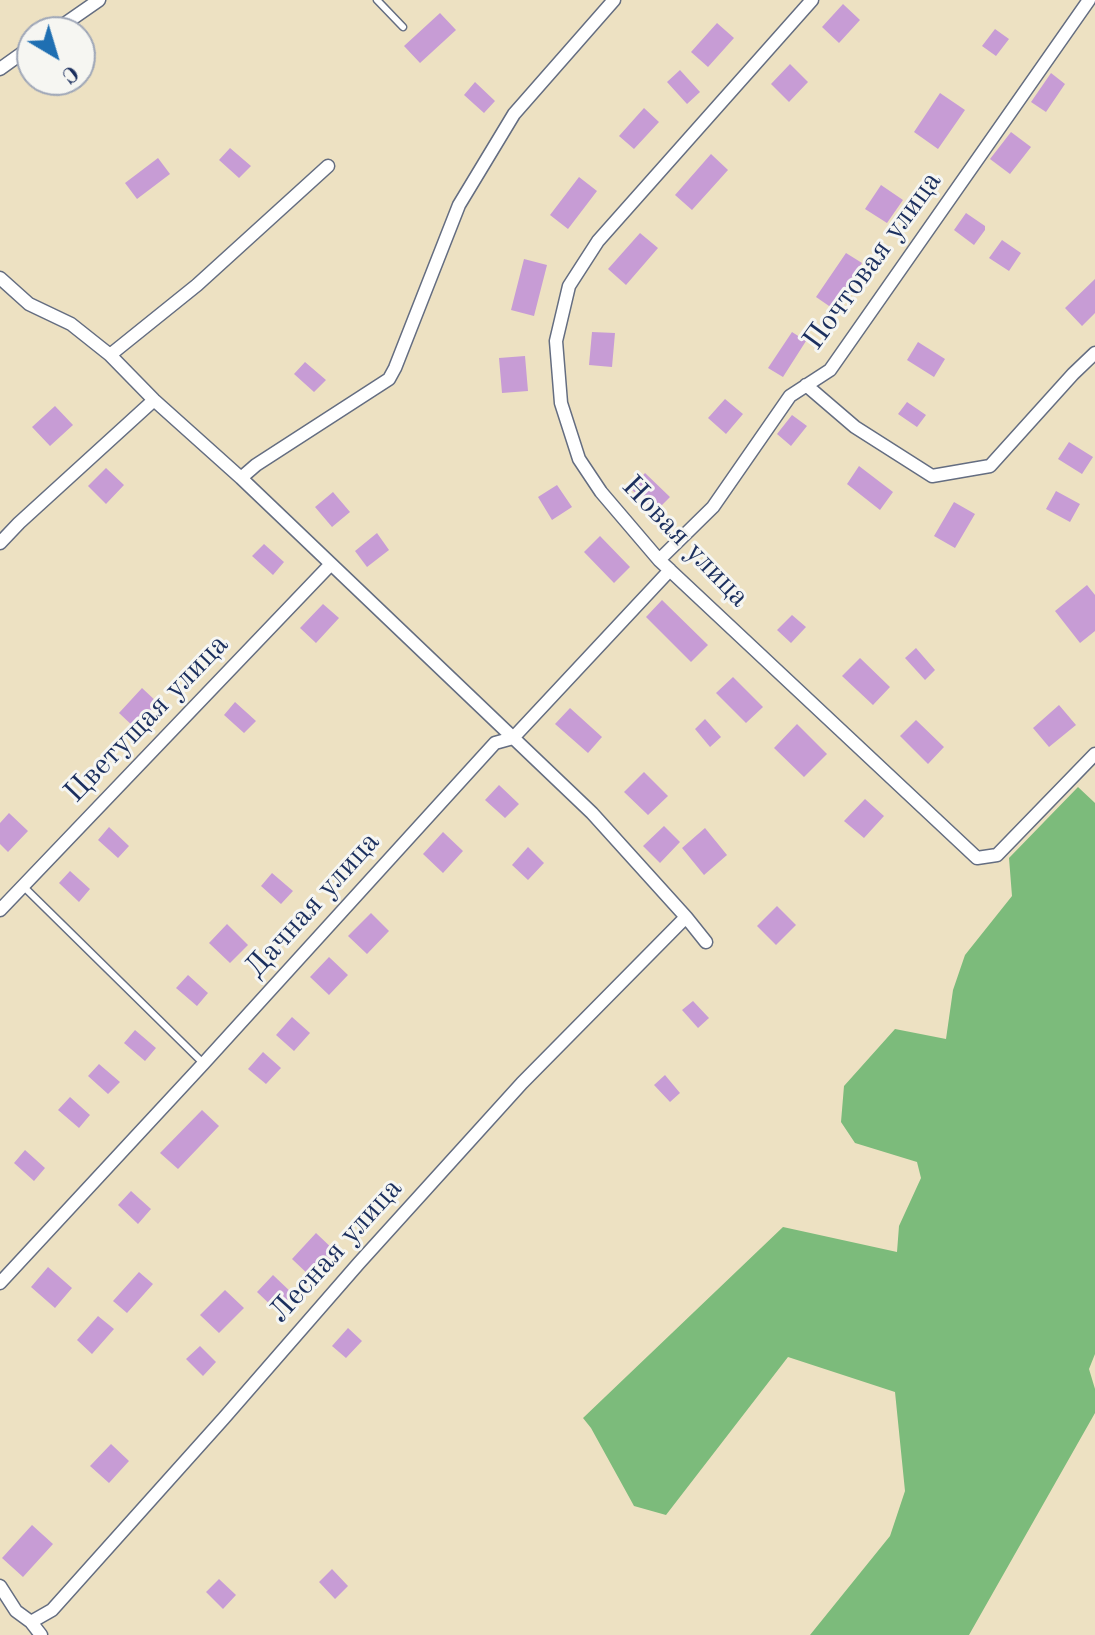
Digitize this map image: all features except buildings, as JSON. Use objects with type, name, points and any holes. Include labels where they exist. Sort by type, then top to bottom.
[{"type":"street","points":[[76,16],[99,0]]},
{"type":"street","points":[[241,478],[256,465],[389,379],[459,205],[501,133],[614,0]]},
{"type":"street","name":"Новая улица","points":[[659,560],[601,492],[579,459],[561,403],[556,341],[569,286],[598,241],[812,0]]},
{"type":"street","name":"Почтовая улица","points":[[659,560],[713,507],[790,396],[830,370],[1089,0]]},
{"type":"street","points":[[110,355],[197,285],[328,166]]},
{"type":"street","points":[[0,278],[29,304],[71,324],[110,355],[154,400],[241,478],[592,813],[706,942]]},
{"type":"street","points":[[806,385],[855,427],[932,476],[990,466],[1095,353]]},
{"type":"street","points":[[0,543],[154,400]]},
{"type":"street","points":[[659,560],[670,570]]},
{"type":"street","name":"Цветущая улица","points":[[0,910],[331,564]]},
{"type":"street","name":"Новая улица","points":[[670,570],[977,858],[997,855],[1095,754]]},
{"type":"street","name":"Дачная улица","points":[[0,1283],[495,743],[513,738],[670,570]]},
{"type":"street","name":"Лесная улица","points":[[31,1622],[52,1610],[522,1083],[686,917]]},
{"type":"street","points":[[0,1586],[16,1611],[31,1622],[41,1635]]},
{"type":"lane","points":[[377,0],[403,27]]},
{"type":"lane","points":[[23,886],[204,1063]]},
{"type":"green space","points":[[1078,787],[1095,803],[1095,1354],[1089,1369],[1095,1389],[1095,1413],[969,1635],[810,1635],[890,1536],[905,1491],[895,1392],[788,1357],[666,1515],[634,1506],[583,1418],[783,1227],[897,1252],[899,1226],[921,1178],[917,1162],[855,1143],[841,1122],[844,1086],[895,1029],[946,1039],[953,990],[965,955],[1012,896],[1009,858]]}]
